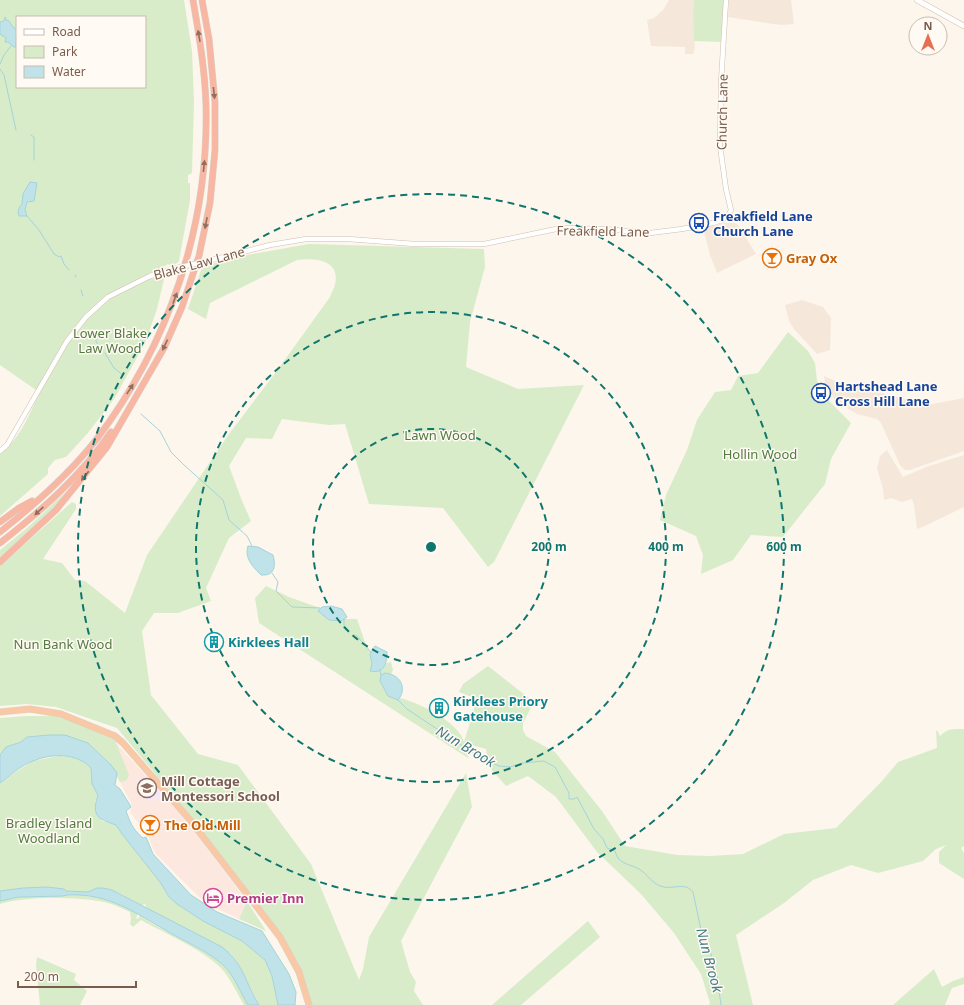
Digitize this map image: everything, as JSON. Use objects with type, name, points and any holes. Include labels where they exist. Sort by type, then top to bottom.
[{"type":"highway","points":[[0,532],[65,474],[95,441],[139,376],[158,340],[176,296],[194,232],[205,155],[206,104],[200,45],[193,0]]},
{"type":"highway","points":[[0,562],[38,528],[69,496],[107,447],[164,348],[182,307],[199,256],[210,203],[215,150],[215,102],[209,39],[202,0]]},
{"type":"highway","points":[[0,543],[25,524],[73,479],[104,443],[136,396]]},
{"type":"highway","points":[[0,522],[19,508],[40,497]]},
{"type":"highway","points":[[0,712],[30,709],[46,710],[61,714],[115,736],[123,743],[190,820],[280,937],[299,972],[309,1005]]},
{"type":"main road","points":[[917,0],[964,26]]},
{"type":"street","name":"Church Lane","points":[[722,220],[728,216],[731,210],[726,189],[720,146],[726,0]]},
{"type":"street","name":"Freakfield Lane","points":[[484,244],[561,228],[604,229],[650,233],[682,229],[722,220]]},
{"type":"street","name":"Blake Law Lane","points":[[0,452],[7,445],[67,341],[86,317],[108,297],[150,276],[172,269],[270,245],[306,240],[348,240],[415,244],[484,244]]},
{"type":"shaded area","points":[[669,0],[694,0],[693,10],[695,48],[693,54],[685,54],[685,47],[651,46],[647,20],[654,18],[663,10]]},
{"type":"shaded area","points":[[729,0],[791,0],[794,24],[781,25],[728,17]]},
{"type":"shaded area","points":[[724,223],[735,223],[738,225],[756,254],[717,273],[710,255],[703,227]]},
{"type":"shaded area","points":[[802,300],[823,307],[831,318],[830,350],[817,354],[794,329],[789,321],[785,305]]},
{"type":"shaded area","points":[[824,376],[838,382],[927,405],[964,398],[964,451],[910,470],[905,470],[900,465],[881,423],[877,419],[857,414],[838,403],[827,390]]},
{"type":"shaded area","points":[[887,450],[903,477],[926,467],[964,455],[964,507],[917,529],[912,499],[902,502],[891,498],[884,500],[883,489],[877,468],[880,456]]},
{"type":"shaded area","points":[[116,743],[183,817],[247,901],[239,919],[214,907],[198,896],[155,853],[148,836],[130,812],[132,805],[120,782],[124,782]]},
{"type":"shaded area","name":"Mill Cottage Montessori School","points":[[144,776],[168,800],[165,804],[156,797],[149,802],[140,794],[136,782]]},
{"type":"green space","points":[[0,0],[184,0],[192,51],[194,102],[192,173],[188,175],[188,183],[190,183],[190,200],[179,261],[171,266],[168,264],[150,276],[108,297],[67,341],[36,390],[0,365]]},
{"type":"green space","points":[[694,0],[724,0],[721,42],[694,41]]},
{"type":"green space","points":[[309,244],[484,249],[485,267],[470,322],[466,367],[518,389],[584,385],[494,562],[488,567],[443,508],[369,504],[345,424],[329,425],[282,419],[272,439],[246,438],[229,466],[251,521],[229,538],[206,588],[211,601],[178,613],[154,613],[142,631],[151,695],[198,754],[238,765],[311,864],[359,980],[363,969],[369,937],[466,773],[472,807],[401,941],[410,972],[416,982],[414,991],[423,1005],[312,1005],[296,961],[278,932],[152,770],[117,728],[56,707],[27,704],[0,706],[0,566],[72,502],[76,504],[76,509],[43,559],[62,563],[75,580],[85,581],[125,613],[147,555],[229,434],[330,297],[335,285],[336,276],[334,270],[325,262],[311,259],[297,260],[210,303],[206,319],[188,309],[202,267],[236,257]]},
{"type":"green space","name":"Lower Blake Law Wood","points":[[165,275],[157,309],[145,343],[114,399],[87,434],[66,457],[55,460],[48,468],[48,474],[0,516],[0,454],[18,435],[66,345],[93,311],[111,297],[133,285]]},
{"type":"green space","name":"Hollin Wood","points":[[788,332],[808,351],[815,363],[817,381],[825,397],[851,423],[831,459],[825,484],[783,537],[751,535],[733,560],[701,574],[703,555],[696,536],[660,520],[666,495],[687,450],[697,420],[715,392],[731,390],[738,376],[758,373]]},
{"type":"green space","points":[[69,489],[59,504],[0,558],[0,550],[27,528]]},
{"type":"green space","points":[[266,586],[289,597],[320,608],[319,611],[329,620],[341,621],[344,619],[357,619],[367,648],[371,652],[372,664],[381,670],[387,663],[391,662],[393,670],[391,674],[385,673],[380,681],[388,696],[398,700],[400,698],[408,700],[437,714],[454,727],[464,742],[477,699],[459,692],[463,684],[488,666],[534,702],[523,723],[523,730],[526,736],[555,752],[602,811],[625,846],[677,855],[710,856],[743,854],[784,834],[836,828],[882,781],[898,762],[937,748],[936,730],[940,736],[948,730],[964,729],[964,846],[961,848],[964,853],[964,879],[939,863],[939,852],[946,845],[936,849],[923,861],[878,873],[851,865],[813,880],[784,903],[736,935],[753,1005],[709,1005],[710,1003],[701,974],[674,933],[641,894],[597,852],[556,797],[528,776],[506,786],[490,768],[486,749],[464,743],[468,758],[259,623],[255,598]]},
{"type":"green space","points":[[55,716],[72,721],[111,737],[115,740],[129,775],[127,779],[124,782],[120,782],[111,765],[88,743],[27,737],[21,742],[6,747],[0,755],[0,718]]},
{"type":"green space","name":"Bradley Island Woodland","points":[[59,756],[84,762],[91,768],[92,784],[98,795],[95,802],[102,821],[116,825],[160,882],[169,897],[203,921],[242,941],[265,960],[272,976],[278,1005],[259,1005],[237,962],[231,954],[146,908],[146,905],[144,904],[142,906],[112,890],[103,888],[88,892],[66,891],[47,887],[0,891],[0,783],[32,761]]},
{"type":"green space","points":[[66,895],[95,897],[120,905],[138,914],[136,918],[138,919],[140,915],[151,923],[199,948],[221,963],[230,973],[238,984],[248,1005],[244,1005],[221,968],[204,954],[141,920],[133,927],[130,924],[130,912],[117,906],[93,900],[66,898],[11,901],[0,904],[0,901],[19,897]]},
{"type":"green space","points":[[247,901],[266,931],[239,919]]},
{"type":"green space","points":[[588,921],[600,937],[521,1005],[492,1005]]},
{"type":"green space","points":[[37,957],[76,974],[74,980],[87,991],[80,1005],[40,1005],[36,965]]},
{"type":"green space","points":[[934,969],[942,987],[964,977],[964,984],[952,988],[945,1005],[893,1005]]},
{"type":"water","points":[[5,17],[16,29],[16,47],[8,42],[5,42],[6,38],[0,34],[0,22],[4,21]]},
{"type":"water","points":[[30,182],[37,183],[34,201],[27,202],[25,210],[27,216],[19,216],[18,211],[22,204],[23,194]]},
{"type":"water","points":[[248,546],[258,547],[273,555],[274,566],[272,572],[266,575],[261,575],[255,569],[248,558]]},
{"type":"water","points":[[331,606],[342,609],[347,617],[341,621],[329,620],[318,611],[322,607]]},
{"type":"water","points":[[375,646],[387,652],[384,667],[375,672],[370,671],[372,664],[370,654]]},
{"type":"water","points":[[385,673],[395,676],[401,682],[402,691],[398,700],[388,696],[380,681],[381,675]]},
{"type":"water","points":[[65,735],[88,743],[111,765],[117,773],[115,785],[120,789],[131,807],[126,811],[130,822],[134,829],[143,838],[146,837],[153,854],[191,895],[217,912],[262,931],[289,974],[296,992],[295,1005],[278,1005],[272,976],[265,960],[242,941],[203,921],[177,904],[169,897],[160,882],[116,825],[105,821],[98,816],[95,808],[98,795],[92,784],[91,768],[85,763],[79,759],[64,756],[40,758],[24,765],[0,783],[0,755],[6,747],[21,742],[27,737]]},
{"type":"water","points":[[47,887],[64,889],[66,891],[88,892],[97,888],[112,890],[222,947],[230,954],[240,967],[259,1005],[248,1005],[228,970],[212,956],[139,914],[116,903],[91,896],[70,895],[19,897],[0,901],[0,891]]},
{"type":"waterway","name":"Nun Brook","points":[[0,64],[4,55],[11,46]]},
{"type":"waterway","name":"Nun Brook","points":[[0,69],[4,75],[16,130]]},
{"type":"waterway","name":"Nun Brook","points":[[31,135],[34,137],[34,160]]},
{"type":"waterway","name":"Nun Brook","points":[[27,216],[39,230],[54,254],[59,257],[61,256],[64,264],[69,270]]},
{"type":"waterway","name":"Nun Brook","points":[[81,290],[83,296]]},
{"type":"waterway","name":"Nun Brook","points":[[96,331],[96,341],[98,345]]},
{"type":"waterway","name":"Nun Brook","points":[[105,353],[114,368],[123,375]]},
{"type":"waterway","name":"Nun Brook","points":[[141,414],[160,431],[171,452],[223,500],[229,520],[247,536],[252,546]]},
{"type":"waterway","name":"Nun Brook","points":[[272,573],[278,582],[276,591],[292,607],[320,608]]},
{"type":"waterway","name":"Nun Brook","points":[[344,619],[344,628]]},
{"type":"waterway","name":"Nun Brook","points":[[356,635],[371,652]]},
{"type":"waterway","name":"Nun Brook","points":[[380,670],[381,675]]},
{"type":"waterway","name":"Nun Brook","points":[[398,700],[407,709],[470,751],[499,766],[510,767],[522,763],[544,761],[555,767],[569,793],[569,799],[574,799],[577,797],[594,829],[603,839],[607,848],[615,851],[619,859],[624,863],[639,869],[653,882],[660,886],[687,887],[690,889],[693,892],[704,944],[711,954],[717,976],[721,1005]]},
{"type":"place","name":"Freakfield Lane Church Lane","points":[[699,223]]},
{"type":"place","name":"Gray Ox","points":[[772,258]]},
{"type":"place","name":"Hartshead Lane Cross Hill Lane","points":[[821,393]]},
{"type":"place","name":"Kirklees Hall","points":[[214,642]]},
{"type":"place","name":"Kirklees Priory Gatehouse","points":[[439,708]]},
{"type":"place","name":"Mill Cottage Montessori School","points":[[147,788]]},
{"type":"place","name":"The Old Mill","points":[[150,825]]},
{"type":"place","name":"Premier Inn","points":[[213,898]]},
{"type":"park label","name":"Lawn Wood","points":[[440,435]]},
{"type":"park label","name":"Nun Bank Wood","points":[[63,644]]}]
